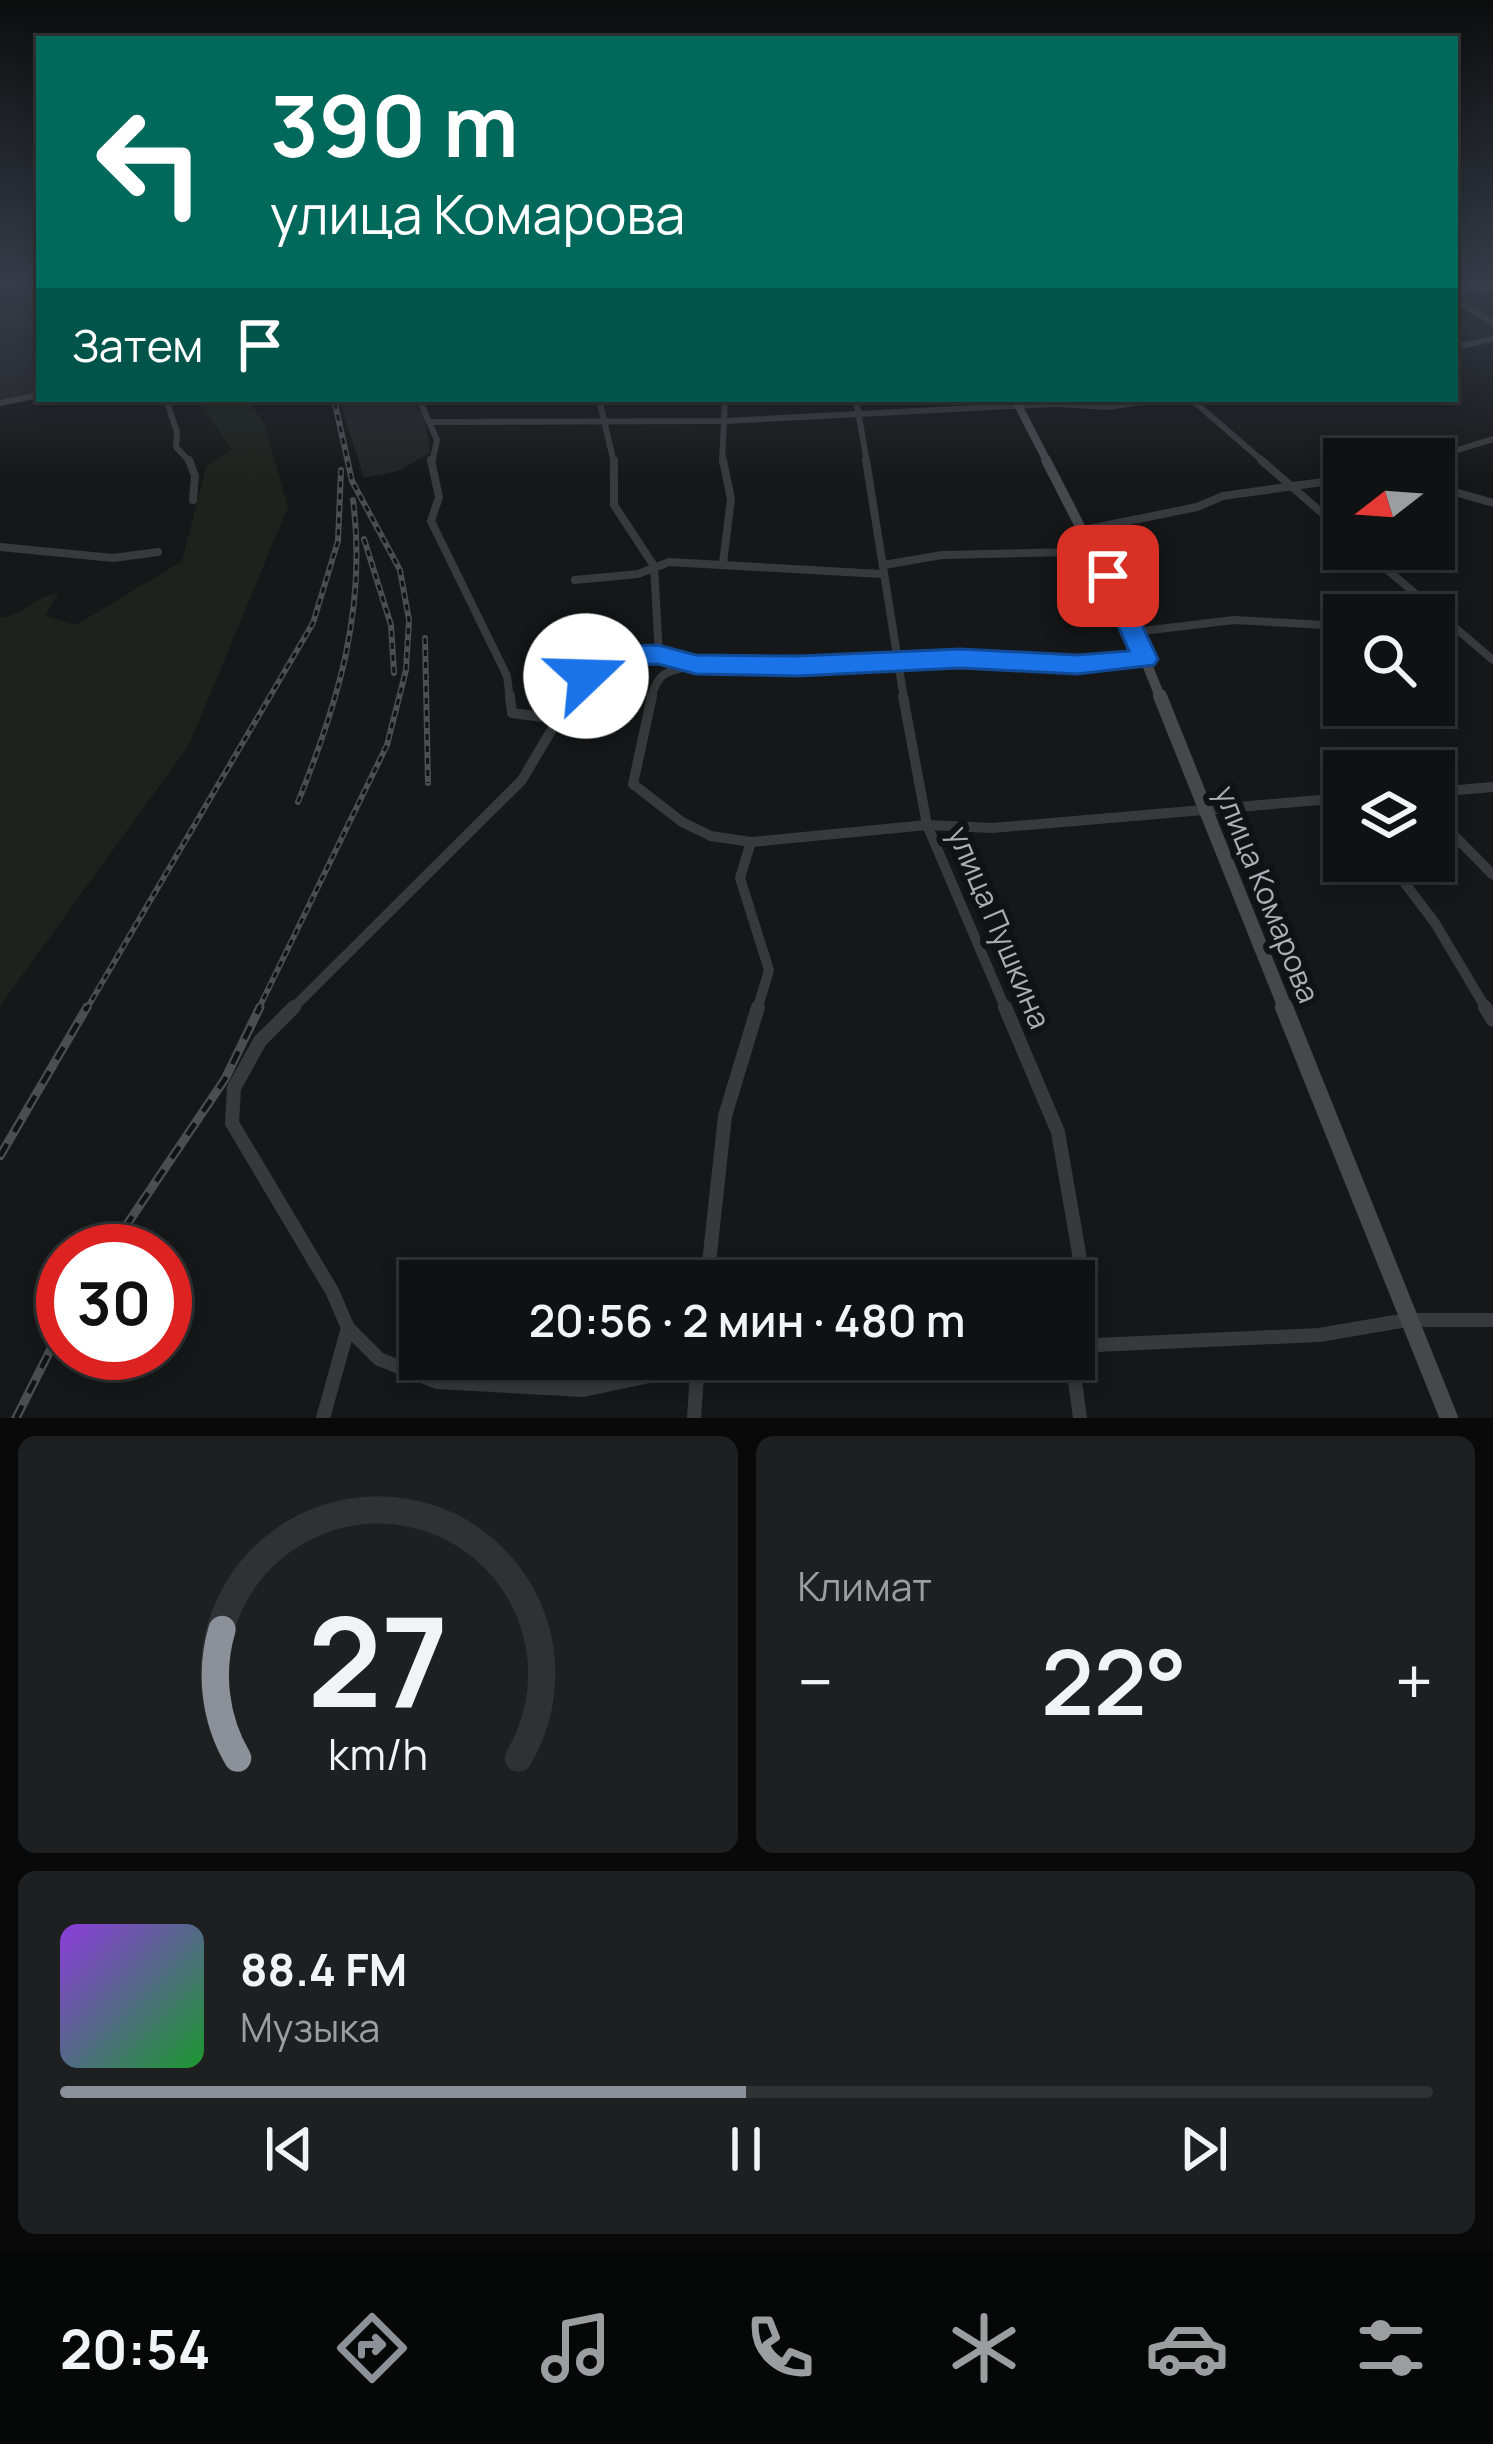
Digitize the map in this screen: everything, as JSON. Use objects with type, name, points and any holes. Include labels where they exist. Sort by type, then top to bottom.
[{"type":"street","points":[[0,404],[36,396]]},
{"type":"street","points":[[167,402],[177,432],[176,447],[194,460],[198,471],[193,500]]},
{"type":"street","points":[[421,402],[437,440],[432,473],[439,497],[431,521],[507,676],[512,713],[558,719]]},
{"type":"street","points":[[599,402],[614,458],[614,505],[654,566],[658,655]]},
{"type":"street","points":[[723,563],[731,499],[722,474],[725,402]]},
{"type":"street","name":"улица Пушкина","points":[[857,402],[894,660],[911,720],[927,825],[1058,1132],[1080,1260]]},
{"type":"street","points":[[432,422],[725,421],[1017,403],[1107,406],[1139,402]]},
{"type":"street","points":[[1194,402],[1323,514]]},
{"type":"street","name":"улица Комарова","points":[[1017,403],[1134,632],[1449,1418]]},
{"type":"street","points":[[1455,451],[1493,439]]},
{"type":"street","points":[[574,580],[638,574],[654,566],[723,563],[883,569],[942,555],[1074,552],[1084,530],[1197,507],[1222,496],[1323,483]]},
{"type":"street","points":[[1455,491],[1493,502]]},
{"type":"street","points":[[0,547],[113,558],[158,552]]},
{"type":"street","points":[[1388,570],[1415,594]]},
{"type":"street","points":[[1134,632],[1196,622],[1266,621],[1323,629]]},
{"type":"street","points":[[1455,628],[1493,660]]},
{"type":"street","points":[[399,1367],[379,1359],[348,1328],[332,1291],[232,1123],[234,1088],[260,1041],[522,780],[586,676],[622,656],[658,655],[696,665]]},
{"type":"street","points":[[1145,659],[1077,664],[894,660],[696,665],[665,670],[655,681],[633,784],[682,822],[711,836],[751,842],[927,825],[992,828],[1323,799]]},
{"type":"street","points":[[1455,790],[1493,787]]},
{"type":"street","points":[[708,1260],[725,1116],[769,970],[740,878],[751,842]]},
{"type":"street","points":[[1455,842],[1493,875]]},
{"type":"street","points":[[1404,882],[1435,923],[1493,1020]]},
{"type":"street","points":[[1095,1345],[1251,1340],[1407,1320],[1493,1320]]},
{"type":"street","points":[[323,1418],[348,1328]]},
{"type":"street","points":[[431,1380],[583,1390],[624,1380]]},
{"type":"street","points":[[694,1418],[696,1380]]},
{"type":"street","points":[[1075,1380],[1080,1418]]},
{"type":"shaded area","points":[[0,348],[36,348],[36,393],[0,401]]},
{"type":"shaded area","points":[[198,402],[249,402],[264,423],[288,507],[189,745],[0,1006],[0,618],[59,593],[45,616],[76,625],[182,561],[206,467],[232,450]]},
{"type":"shaded area","points":[[340,402],[412,402],[425,415],[430,453],[398,471],[364,478]]},
{"type":"railway","points":[[258,1010],[387,745],[406,670],[409,620],[400,570],[352,481],[335,402]]},
{"type":"railway","points":[[86,1010],[313,623],[338,541],[341,470]]},
{"type":"railway","points":[[298,802],[346,654],[356,579],[353,500]]},
{"type":"railway","points":[[364,539],[391,625],[394,673]]},
{"type":"railway","points":[[425,638],[428,783]]},
{"type":"railway","points":[[0,1156],[87,1007]]},
{"type":"railway","points":[[127,1224],[225,1079],[260,1007]]},
{"type":"railway","points":[[16,1418],[36,1378]]},
{"type":"route","points":[[586,676],[622,656],[658,655],[696,665],[798,666],[960,658],[1077,664],[1145,659],[1108,576]]}]
